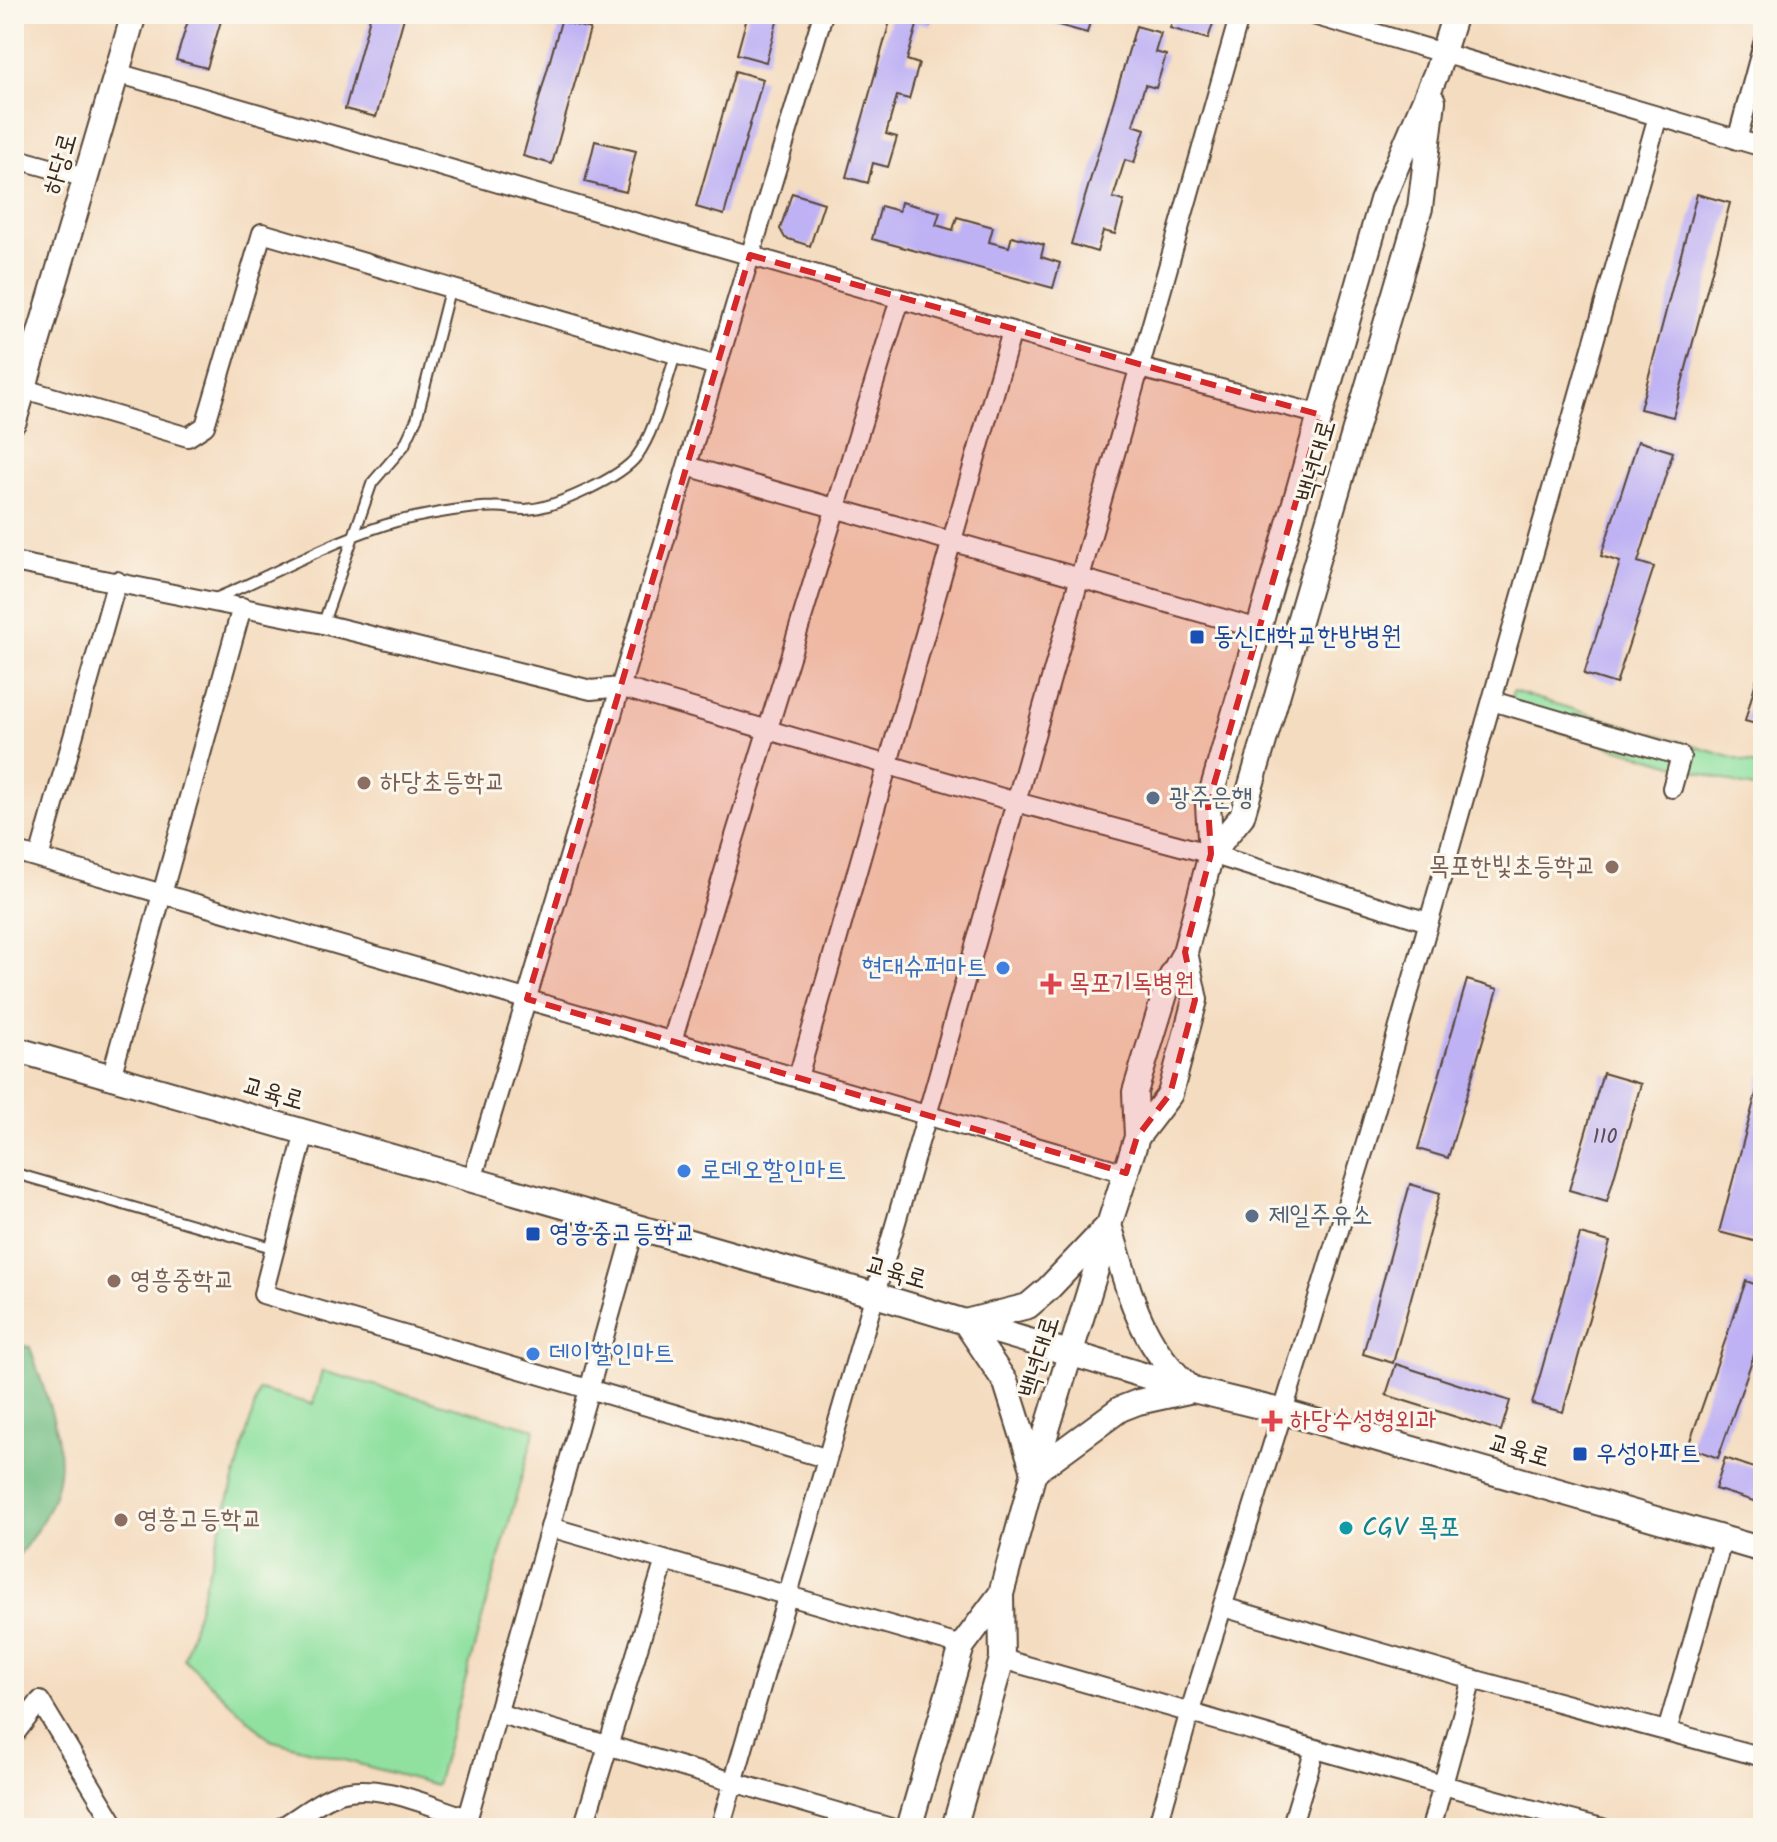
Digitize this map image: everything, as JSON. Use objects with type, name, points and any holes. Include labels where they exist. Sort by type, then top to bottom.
[{"type":"street","name":"하당로","points":[[14,421],[19,387],[86,178],[134,14]]},
{"type":"street","points":[[472,1180],[823,14]]},
{"type":"street","points":[[720,1828],[927,1115],[1240,14]]},
{"type":"street","points":[[1310,14],[1440,62],[1658,116],[1763,147]]},
{"type":"street","name":"백년대로","points":[[954,1828],[1002,1659],[1001,1594],[1034,1472],[1137,1137],[1135,1092],[1169,981],[1185,952],[1211,854],[1208,805],[1382,200],[1456,16]]},
{"type":"street","points":[[1737,140],[1763,44]]},
{"type":"street","name":"백년대로","points":[[1211,854],[1242,816],[1420,208],[1440,62]]},
{"type":"street","points":[[117,73],[1140,368],[1321,415]]},
{"type":"street","points":[[1157,1828],[1190,1711],[1364,1150],[1658,116]]},
{"type":"street","points":[[14,158],[86,178]]},
{"type":"street","points":[[19,387],[188,437],[205,426],[262,233],[717,366]]},
{"type":"street","points":[[672,1041],[900,299]]},
{"type":"street","points":[[798,1077],[1012,331]]},
{"type":"street","points":[[687,466],[1259,629]]},
{"type":"street","points":[[14,562],[323,624],[591,690],[620,687],[1016,802],[1211,854],[1428,922]]},
{"type":"street","points":[[39,858],[117,581]]},
{"type":"street","points":[[111,1077],[242,607]]},
{"type":"street","points":[[1492,701],[1681,756],[1672,788]]},
{"type":"street","points":[[14,851],[1126,1173]]},
{"type":"street","name":"백년대로","points":[[1137,1137],[1170,1094],[1195,1000],[1185,952]]},
{"type":"street","name":"교육로","points":[[14,1049],[875,1295],[1193,1390],[1284,1412],[1763,1550]]},
{"type":"street","points":[[305,1132],[263,1294],[825,1458]]},
{"type":"street","points":[[1109,1225],[1146,1334],[1174,1375],[1193,1390],[1120,1409],[1034,1472],[1006,1383],[965,1322],[1028,1306],[1109,1225]]},
{"type":"street","points":[[280,1828],[338,1794],[357,1790],[376,1790],[466,1823],[635,1227]]},
{"type":"street","points":[[550,1527],[962,1646]]},
{"type":"street","points":[[1667,1731],[1723,1538]]},
{"type":"street","points":[[583,1828],[665,1560]]},
{"type":"street","name":"백년대로","points":[[909,1828],[962,1646],[1001,1594]]},
{"type":"street","points":[[1223,1607],[1472,1679],[1763,1757]]},
{"type":"street","points":[[1002,1659],[1190,1711],[1442,1787],[1602,1828]]},
{"type":"street","points":[[1431,1828],[1472,1679]]},
{"type":"street","points":[[14,1735],[40,1701],[117,1828]]},
{"type":"street","points":[[497,1713],[891,1828]]},
{"type":"street","points":[[1291,1828],[1315,1749]]},
{"type":"lane","points":[[323,624],[372,483],[404,446],[417,418],[450,288]]},
{"type":"lane","points":[[210,601],[265,578],[332,543],[397,522],[492,507],[514,510],[539,508],[615,477],[630,465],[646,442],[676,354]]},
{"type":"lane","points":[[14,1173],[274,1248]]},
{"type":"highlighted area","points":[[750,255],[1321,415],[1208,805],[1211,854],[1185,952],[1195,1000],[1170,1094],[1137,1137],[1126,1173],[527,999]]},
{"type":"green space","points":[[1513,691],[1763,767],[1763,791],[1505,716]]},
{"type":"green space","points":[[14,1344],[30,1347],[50,1409],[60,1458],[53,1497],[36,1531],[14,1561]]},
{"type":"green space","points":[[322,1371],[535,1429],[436,1785],[270,1740],[184,1659],[259,1390],[313,1404]]},
{"type":"building","points":[[190,14],[223,14],[207,68],[176,60]]},
{"type":"building","points":[[371,14],[405,14],[376,117],[345,109]]},
{"type":"building","points":[[748,14],[779,14],[766,62],[737,54]]},
{"type":"building","points":[[892,14],[933,14],[930,25],[918,22],[907,60],[919,64],[909,99],[897,96],[886,134],[897,137],[888,167],[873,163],[868,183],[846,177]]},
{"type":"building","points":[[1019,14],[1092,14],[1087,33]]},
{"type":"building","points":[[1174,14],[1216,14],[1208,39],[1170,28]]},
{"type":"building","points":[[561,21],[590,29],[552,164],[523,156]]},
{"type":"building","points":[[1136,26],[1161,33],[1155,52],[1166,55],[1156,88],[1145,85],[1133,125],[1145,129],[1134,163],[1125,160],[1113,198],[1124,201],[1115,234],[1103,231],[1097,252],[1071,244]]},
{"type":"building","points":[[735,71],[763,79],[724,215],[696,207]]},
{"type":"building","points":[[595,141],[636,151],[626,192],[585,182]]},
{"type":"building","points":[[792,193],[824,203],[810,246],[785,238],[780,229]]},
{"type":"building","points":[[1697,194],[1730,203],[1673,417],[1640,409]]},
{"type":"building","points":[[901,202],[940,212],[936,225],[953,230],[957,217],[993,227],[989,242],[1009,247],[1012,236],[1044,245],[1041,257],[1060,263],[1053,288],[872,239],[881,206],[899,211]]},
{"type":"building","points":[[1638,441],[1673,452],[1638,562],[1654,567],[1616,684],[1584,674],[1620,562],[1601,556]]},
{"type":"building","points":[[1763,660],[1763,726],[1745,721]]},
{"type":"building","points":[[1467,980],[1498,989],[1448,1158],[1418,1149]]},
{"type":"building","points":[[1603,1073],[1641,1084],[1607,1201],[1569,1190]]},
{"type":"building","points":[[1761,1075],[1763,1235],[1761,1243],[1719,1232]]},
{"type":"building","points":[[1410,1184],[1440,1193],[1393,1363],[1363,1354]]},
{"type":"building","points":[[1580,1234],[1610,1242],[1563,1412],[1532,1404]]},
{"type":"building","points":[[1746,1281],[1763,1287],[1763,1329],[1718,1458],[1688,1447]]},
{"type":"building","points":[[1396,1364],[1510,1401],[1501,1431],[1386,1395]]},
{"type":"building","points":[[1725,1458],[1763,1471],[1763,1504],[1715,1489]]},
{"type":"place","name":"동신대학교한방병원","points":[[1197,637]]},
{"type":"place","name":"하당초등학교","points":[[364,783]]},
{"type":"place","name":"광주은행","points":[[1153,798]]},
{"type":"place","name":"목포한빛초등학교","points":[[1612,867]]},
{"type":"place","name":"현대슈퍼마트","points":[[1003,968]]},
{"type":"place","name":"목포기독병원","points":[[1051,984]]},
{"type":"place","name":"로데오할인마트","points":[[684,1171]]},
{"type":"place","name":"제일주유소","points":[[1252,1216]]},
{"type":"place","name":"영흥중고등학교","points":[[533,1234]]},
{"type":"place","name":"영흥중학교","points":[[114,1281]]},
{"type":"place","name":"데이할인마트","points":[[533,1354]]},
{"type":"place","name":"하당수성형외과","points":[[1272,1421]]},
{"type":"place","name":"우성아파트","points":[[1580,1454]]},
{"type":"place","name":"영흥고등학교","points":[[121,1520]]},
{"type":"place","name":"CGV 목포","points":[[1346,1528]]}]
